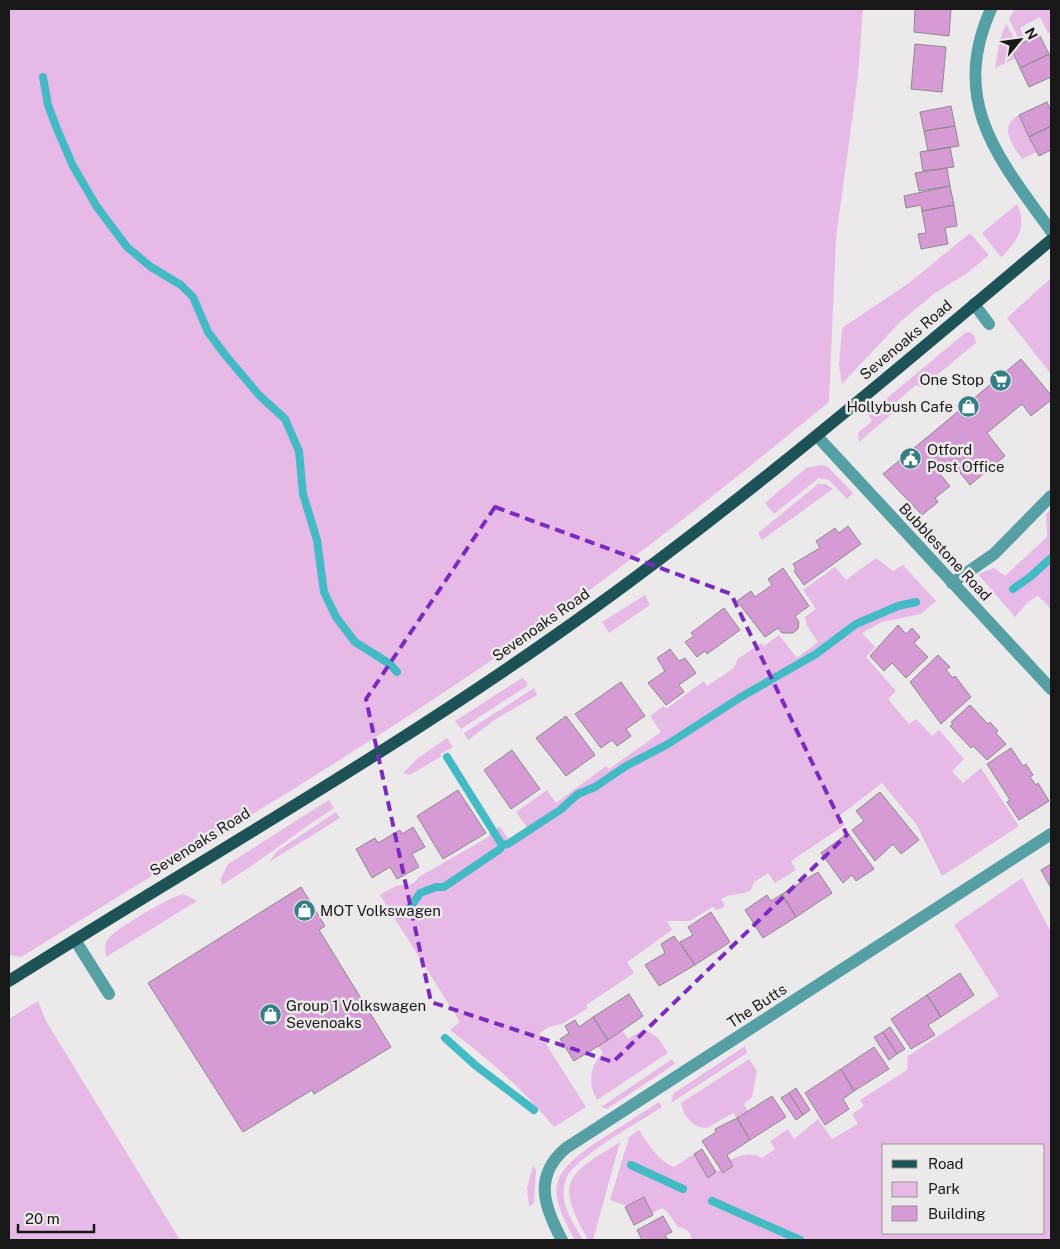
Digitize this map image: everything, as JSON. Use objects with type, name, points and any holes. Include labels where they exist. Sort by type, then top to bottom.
[{"type":"main road","name":"Sevenoaks Road","points":[[9,981],[380,750],[552,639],[686,539],[817,436],[1051,240]]},
{"type":"street","points":[[991,9],[982,32],[978,50],[976,89],[980,114],[989,139],[1003,164],[1051,231]]},
{"type":"street","points":[[974,304],[989,324]]},
{"type":"street","name":"Bubblestone Road","points":[[817,436],[1051,690]]},
{"type":"street","points":[[952,583],[994,554],[1051,496]]},
{"type":"street","name":"The Butts","points":[[562,1240],[548,1213],[545,1189],[551,1166],[566,1148],[1051,834]]},
{"type":"street","points":[[74,940],[109,994]]},
{"type":"highlighted area","points":[[495,507],[731,594],[847,835],[613,1062],[431,1002],[366,699]]},
{"type":"green space","points":[[9,9],[863,9],[858,76],[836,238],[829,402],[644,549],[501,654],[356,750],[21,957],[9,955]]},
{"type":"green space","points":[[1015,9],[1051,9],[1051,32],[1048,33],[1040,17],[1020,28],[1025,39],[1020,41],[1009,19]]},
{"type":"green space","points":[[1006,24],[1017,43],[1008,47],[1014,59],[995,68],[1000,39]]},
{"type":"green space","points":[[1019,115],[1037,152],[1022,159],[1011,142],[1008,130],[1009,125]]},
{"type":"green space","points":[[1017,204],[1021,219],[1019,233],[1012,245],[1001,257],[982,233]]},
{"type":"green space","points":[[970,233],[989,255],[966,274],[935,293],[900,322],[842,384],[839,365],[842,328],[909,283]]},
{"type":"green space","points":[[1051,278],[1051,374],[1007,318]]},
{"type":"green space","points":[[969,332],[974,335],[976,343],[922,387],[916,385],[894,404],[894,412],[859,442],[858,433],[872,421],[868,414],[965,333]]},
{"type":"green space","points":[[821,465],[828,467],[853,493],[847,499],[829,480],[819,478],[774,514],[765,503],[806,468]]},
{"type":"green space","points":[[818,484],[826,484],[833,489],[762,540],[758,533]]},
{"type":"green space","points":[[1051,509],[1051,609],[1038,596],[1028,602],[1015,617],[978,574],[994,568],[1005,576],[1047,537],[1046,514]]},
{"type":"green space","points":[[926,529],[958,564],[960,567],[957,574],[919,532]]},
{"type":"green space","points":[[876,558],[893,571],[903,565],[936,601],[921,614],[882,622],[862,633],[875,647],[866,657],[896,691],[888,699],[909,724],[916,719],[932,736],[939,730],[964,759],[952,771],[963,783],[981,768],[1019,826],[942,876],[916,824],[882,783],[839,816],[845,825],[791,861],[796,870],[775,883],[768,873],[754,882],[751,890],[729,895],[721,899],[725,906],[717,910],[712,907],[690,921],[667,921],[672,930],[627,962],[634,973],[586,1005],[588,1008],[564,1023],[549,1027],[539,1033],[586,1107],[554,1127],[505,1075],[450,1030],[460,1022],[380,895],[394,887],[414,883],[419,877],[490,836],[489,833],[500,827],[509,840],[527,827],[516,812],[547,790],[556,803],[606,766],[609,769],[661,732],[650,716],[664,706],[666,709],[704,681],[707,686],[734,668],[738,659],[761,643],[764,646],[779,635],[797,658],[818,642],[807,626],[805,617],[816,609],[803,590],[835,567],[846,580]]},
{"type":"green space","points":[[645,595],[650,605],[609,633],[602,622]]},
{"type":"green space","points":[[522,678],[527,682],[527,686],[461,729],[455,721]]},
{"type":"green space","points":[[534,688],[537,695],[496,719],[468,740],[464,733]]},
{"type":"green space","points":[[447,738],[453,747],[440,754],[442,756],[410,775],[403,773],[417,759]]},
{"type":"green space","points":[[329,800],[334,808],[222,885],[221,878],[228,864]]},
{"type":"green space","points":[[336,812],[340,818],[269,862],[277,851]]},
{"type":"green space","points":[[1022,878],[1051,932],[1051,1240],[692,1240],[686,1229],[678,1227],[666,1210],[662,1208],[652,1213],[644,1197],[627,1206],[610,1200],[629,1137],[639,1130],[654,1151],[668,1164],[674,1167],[694,1154],[708,1177],[721,1169],[723,1173],[733,1166],[730,1160],[738,1157],[750,1155],[762,1158],[775,1149],[770,1141],[788,1129],[794,1139],[818,1119],[832,1139],[858,1124],[852,1114],[864,1106],[860,1100],[907,1070],[908,1056],[999,996],[954,925]]},
{"type":"green space","points":[[184,894],[197,901],[106,957],[105,949],[109,938],[133,920],[157,906]]},
{"type":"green space","points":[[38,1001],[46,1021],[180,1240],[9,1240],[9,1019]]},
{"type":"green space","points":[[622,1030],[628,1039],[641,1031],[647,1031],[658,1038],[668,1053],[597,1100],[592,1088],[591,1075],[598,1058],[603,1053],[598,1046]]},
{"type":"green space","points":[[745,1046],[747,1053],[671,1103],[674,1093]]},
{"type":"green space","points":[[672,1059],[675,1064],[607,1109],[601,1107]]},
{"type":"green space","points":[[749,1059],[757,1071],[752,1098],[744,1104],[748,1111],[737,1118],[733,1113],[707,1128],[693,1124],[684,1112],[681,1103]]},
{"type":"green space","points":[[659,1102],[662,1107],[592,1152],[570,1173],[565,1182],[565,1205],[583,1240],[575,1240],[559,1207],[558,1182],[562,1172],[583,1152]]},
{"type":"green space","points":[[620,1142],[593,1240],[588,1240],[571,1204],[569,1191],[571,1181],[588,1163]]},
{"type":"green space","points":[[533,1166],[536,1170],[534,1203],[529,1207],[527,1188]]},
{"type":"building","points":[[915,9],[951,9],[949,36],[914,32]]},
{"type":"building","points":[[1039,34],[1049,54],[1020,68],[1011,49]]},
{"type":"building","points":[[915,44],[946,47],[942,92],[911,89]]},
{"type":"building","points":[[1049,54],[1051,59],[1051,77],[1029,87],[1020,68]]},
{"type":"building","points":[[1047,102],[1051,111],[1051,126],[1029,137],[1019,115]]},
{"type":"building","points":[[951,106],[955,126],[924,131],[920,112]]},
{"type":"building","points":[[955,126],[959,146],[928,151],[924,131]]},
{"type":"building","points":[[1051,126],[1051,150],[1039,156],[1029,137]]},
{"type":"building","points":[[950,147],[954,167],[923,171],[920,152]]},
{"type":"building","points":[[947,168],[950,186],[919,191],[915,173]]},
{"type":"building","points":[[950,186],[954,205],[922,211],[921,205],[906,208],[904,196]]},
{"type":"building","points":[[954,205],[957,226],[945,228],[948,244],[921,249],[918,234],[926,233],[922,211]]},
{"type":"building","points":[[1021,359],[1051,395],[1051,400],[1031,416],[1022,404],[987,433],[1005,456],[970,485],[952,463],[939,473],[950,486],[935,498],[938,502],[922,515],[883,474]]},
{"type":"building","points":[[848,526],[861,544],[804,585],[794,571],[796,569],[793,564],[820,548],[816,541],[835,528],[839,533]]},
{"type":"building","points":[[783,568],[809,606],[795,616],[799,622],[798,629],[793,633],[782,633],[778,628],[765,637],[737,601],[751,591],[755,597],[772,585],[768,579]]},
{"type":"building","points":[[724,608],[740,630],[707,654],[705,651],[697,657],[685,642],[694,636],[691,633]]},
{"type":"building","points":[[898,625],[906,634],[912,628],[920,637],[914,643],[928,657],[906,678],[892,663],[884,671],[870,656]]},
{"type":"building","points":[[670,649],[679,661],[685,658],[696,673],[679,685],[684,692],[666,705],[648,683],[665,671],[657,658]]},
{"type":"building","points":[[938,655],[950,667],[946,670],[953,678],[955,676],[971,697],[941,724],[910,682]]},
{"type":"building","points":[[621,682],[645,716],[626,729],[631,736],[617,746],[612,740],[601,748],[575,714]]},
{"type":"building","points":[[970,705],[988,724],[990,722],[998,731],[996,733],[1006,744],[987,760],[973,746],[971,748],[950,726],[953,724],[951,722]]},
{"type":"building","points":[[566,716],[595,755],[566,776],[536,738]]},
{"type":"building","points":[[1011,748],[1023,766],[1026,764],[1033,775],[1030,777],[1036,785],[1038,783],[1049,801],[1019,820],[1007,802],[1010,800],[987,764]]},
{"type":"building","points":[[512,750],[540,789],[511,809],[484,770]]},
{"type":"building","points":[[458,790],[486,833],[443,859],[417,816]]},
{"type":"building","points":[[880,792],[919,840],[901,854],[893,844],[875,861],[852,830],[864,821],[856,811]]},
{"type":"building","points":[[413,827],[425,847],[412,854],[419,867],[397,879],[390,867],[372,878],[356,849],[375,838],[378,843],[400,830],[402,834]]},
{"type":"building","points":[[848,833],[874,869],[856,881],[852,875],[843,883],[821,853]]},
{"type":"building","points":[[1051,864],[1051,888],[1041,870]]},
{"type":"building","points":[[818,872],[832,893],[796,917],[782,894]]},
{"type":"building","name":"Group 1 Volkswagen Sevenoaks","points":[[301,887],[325,926],[319,930],[391,1047],[314,1094],[312,1090],[243,1132],[148,983]]},
{"type":"building","points":[[782,894],[796,917],[763,938],[745,910],[767,895],[771,901]]},
{"type":"building","points":[[711,912],[730,942],[695,965],[680,942],[693,935],[688,927]]},
{"type":"building","points":[[674,936],[695,965],[659,986],[645,965],[665,953],[661,944]]},
{"type":"building","points":[[960,973],[974,995],[941,1017],[927,995]]},
{"type":"building","points":[[629,994],[643,1016],[608,1040],[593,1017]]},
{"type":"building","points":[[927,995],[941,1017],[928,1025],[935,1035],[911,1049],[891,1019]]},
{"type":"building","points":[[593,1017],[608,1040],[574,1061],[560,1039],[569,1033],[565,1026],[575,1020],[579,1027]]},
{"type":"building","points":[[890,1027],[905,1049],[897,1054],[883,1032]]},
{"type":"building","points":[[883,1032],[897,1054],[889,1060],[874,1037]]},
{"type":"building","points":[[874,1047],[889,1069],[854,1091],[841,1069]]},
{"type":"building","points":[[841,1069],[854,1091],[843,1099],[849,1109],[825,1125],[805,1093]]},
{"type":"building","points":[[796,1088],[810,1110],[803,1115],[789,1093]]},
{"type":"building","points":[[789,1093],[803,1115],[796,1120],[781,1098]]},
{"type":"building","points":[[772,1096],[786,1117],[750,1140],[737,1118]]},
{"type":"building","points":[[737,1118],[750,1140],[727,1155],[733,1166],[723,1173],[702,1141],[716,1132],[715,1129]]},
{"type":"building","points":[[702,1149],[716,1172],[708,1178],[694,1154]]},
{"type":"building","points":[[644,1197],[653,1215],[634,1225],[625,1207]]},
{"type":"building","points":[[663,1216],[672,1232],[665,1235],[668,1240],[642,1240],[637,1230]]},
{"type":"waterway","points":[[43,77],[48,105],[57,129],[73,166],[97,207],[127,247],[151,267],[181,285],[193,297],[208,332],[226,356],[259,395],[285,419],[299,451],[303,494],[317,540],[324,592],[336,617],[355,642],[390,664],[397,672]]},
{"type":"waterway","points":[[1013,589],[1051,558]]},
{"type":"waterway","points":[[400,915],[412,905],[420,893],[436,887],[444,887],[500,849],[502,845],[508,844],[560,810],[578,794],[595,787],[626,766],[668,744],[741,697],[816,654],[856,624],[898,606],[916,602]]},
{"type":"waterway","points":[[447,757],[502,845]]},
{"type":"waterway","points":[[445,1038],[475,1065],[534,1110]]},
{"type":"waterway","points":[[631,1165],[683,1189]]},
{"type":"waterway","points":[[712,1201],[800,1240]]},
{"type":"place","name":"One Stop","points":[[1000,380]]},
{"type":"place","name":"Hollybush Cafe","points":[[969,407]]},
{"type":"place","name":"Otford Post Office","points":[[911,459]]},
{"type":"place","name":"MOT Volkswagen","points":[[304,911]]},
{"type":"place","name":"Group 1 Volkswagen Sevenoaks","points":[[270,1015]]}]
